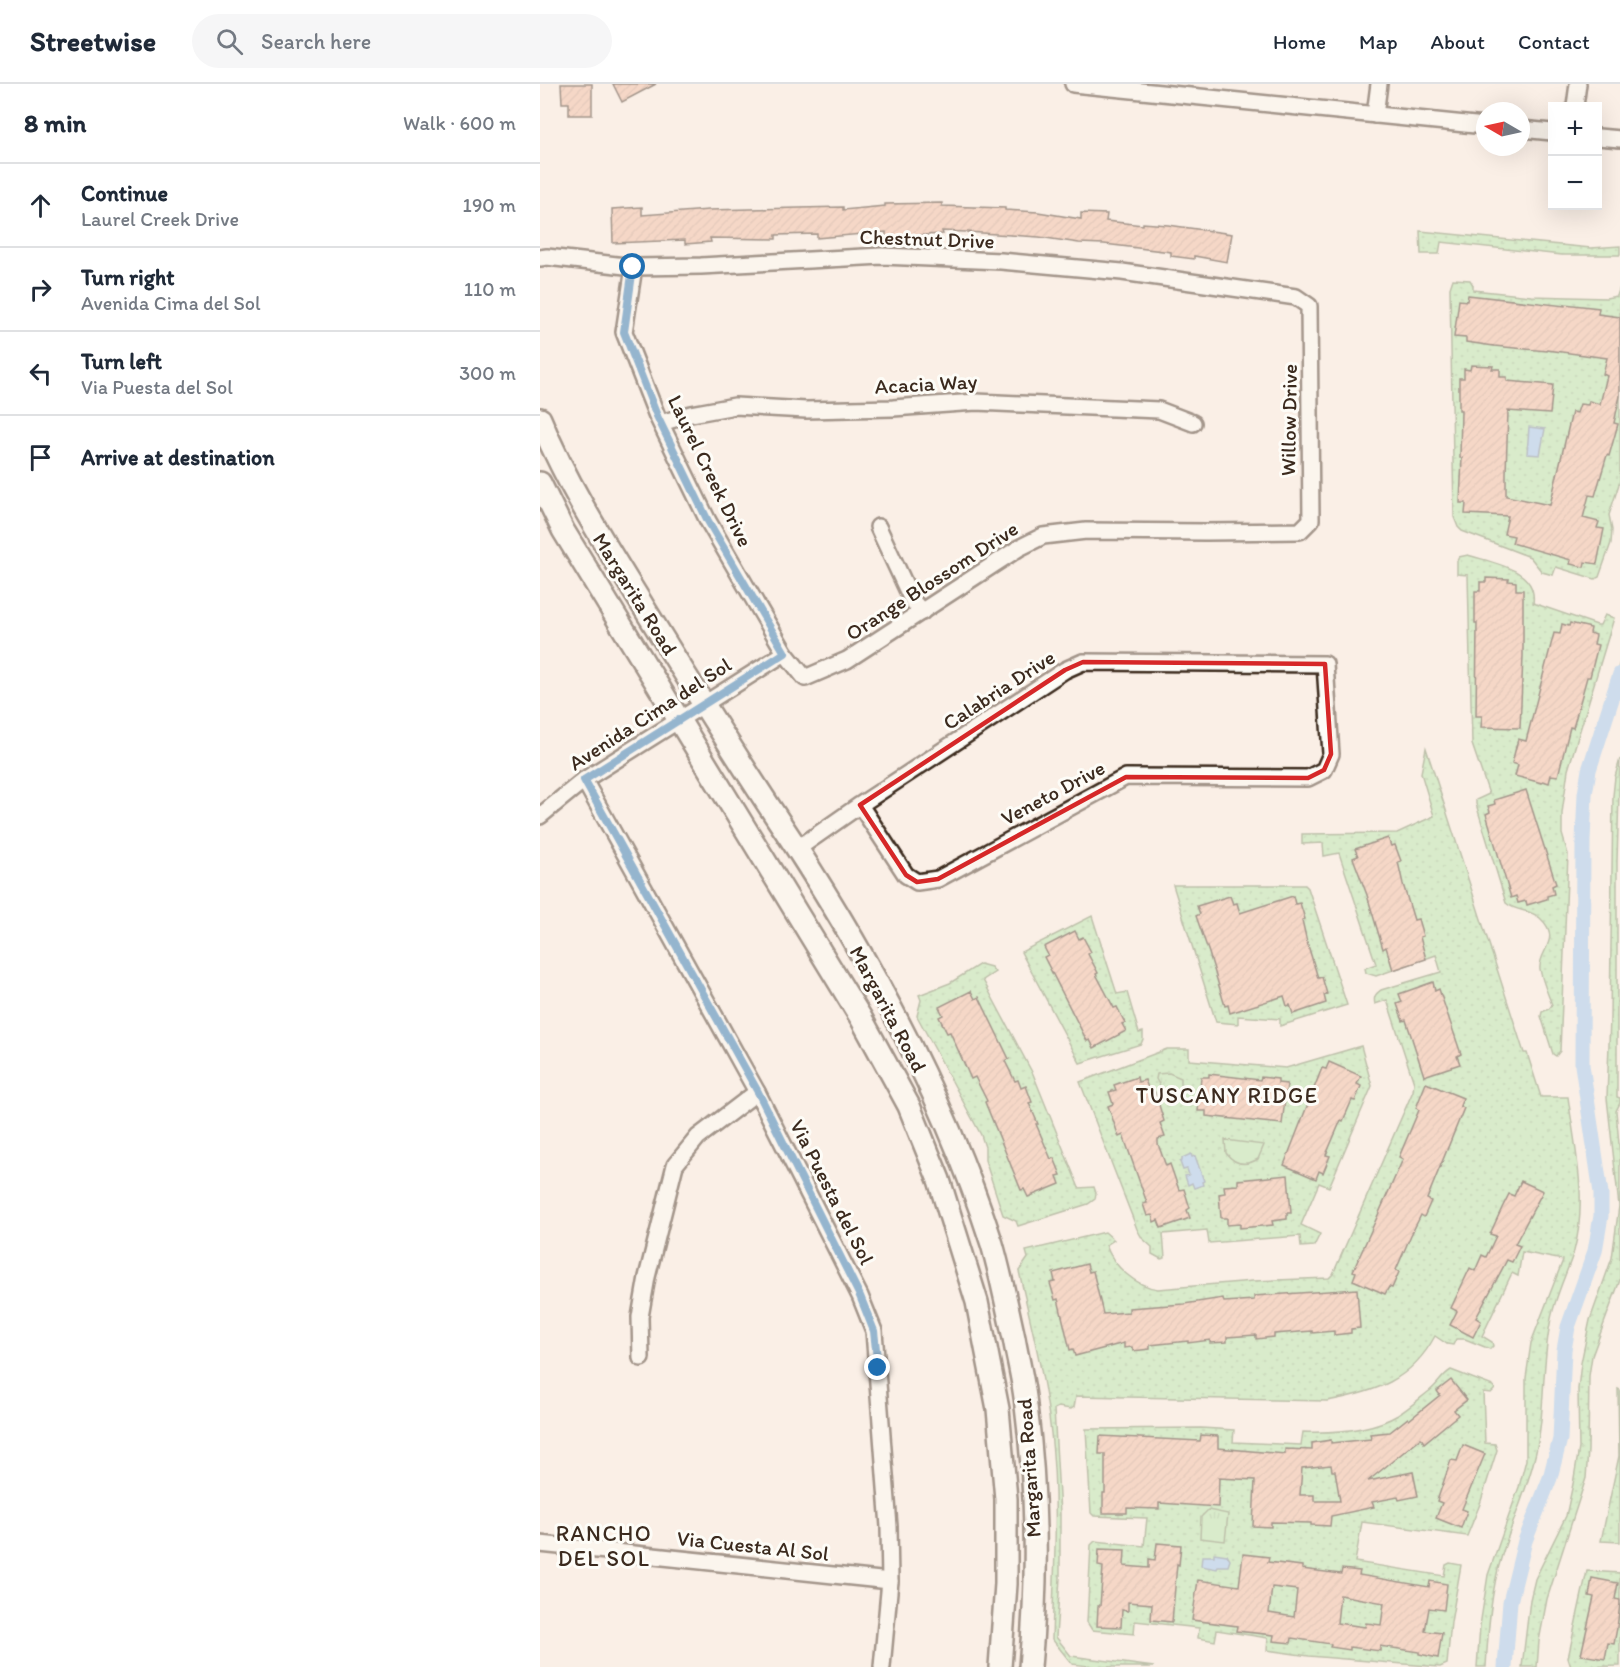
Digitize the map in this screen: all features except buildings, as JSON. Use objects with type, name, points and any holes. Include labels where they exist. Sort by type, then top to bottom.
[{"type":"main road","name":"Margarita Road","points":[[540,419],[592,524],[703,704],[797,849],[885,996],[948,1126],[967,1173],[992,1247],[1005,1297],[1026,1403],[1034,1491],[1035,1612],[1030,1667]]},
{"type":"main road","name":"Margarita Road","points":[[540,483],[563,530],[861,1018],[909,1106],[939,1180],[977,1302],[998,1408],[1006,1499],[1006,1584],[1000,1667]]},
{"type":"street","points":[[1073,84],[1187,90],[1375,115],[1476,125]]},
{"type":"street","points":[[1375,115],[1379,84]]},
{"type":"street","points":[[1576,102],[1578,84]]},
{"type":"street","points":[[1530,130],[1548,132]]},
{"type":"street","points":[[1602,137],[1620,139]]},
{"type":"street","name":"Chestnut Drive","points":[[540,258],[633,267],[701,266],[882,256],[1001,261],[1134,273],[1296,297],[1309,306]]},
{"type":"street","name":"Laurel Creek Drive","points":[[633,267],[624,332],[661,423],[708,521],[785,653],[805,678]]},
{"type":"street","name":"Willow Drive","points":[[1300,531],[1311,520],[1309,306]]},
{"type":"street","name":"Acacia Way","points":[[661,423],[692,414],[735,406],[817,409],[893,408],[976,402],[1159,410],[1193,423]]},
{"type":"street","points":[[878,527],[912,600],[922,612]]},
{"type":"street","name":"Orange Blossom Drive","points":[[805,678],[848,660],[1019,548],[1043,536],[1086,531],[1300,531]]},
{"type":"street","name":"Avenida Cima del Sol","points":[[540,816],[584,780],[785,653]]},
{"type":"street","name":"Calabria Drive","points":[[797,849],[1065,670],[1083,662],[1325,664],[1331,754],[1324,770]]},
{"type":"street","name":"Veneto Drive","points":[[860,805],[906,875],[917,882],[938,879],[1126,777],[1308,777],[1324,770]]},
{"type":"street","name":"Via Puesta del Sol","points":[[584,780],[758,1092],[860,1296],[874,1331],[889,1527],[890,1581],[882,1667]]},
{"type":"street","points":[[641,1358],[640,1317],[647,1277],[675,1165],[698,1137],[758,1092]]},
{"type":"street","name":"Via Cuesta Al Sol","points":[[540,1544],[890,1581]]},
{"type":"highlighted area","points":[[1083,662],[1325,664],[1331,754],[1324,770],[1308,778],[1126,777],[938,879],[917,882],[906,875],[860,805],[1065,670]]},
{"type":"green space","points":[[1420,231],[1591,248],[1620,246],[1620,255],[1562,255],[1441,242],[1439,254],[1421,254]]},
{"type":"green space","points":[[1453,279],[1470,280],[1473,290],[1531,296],[1606,298],[1617,296],[1620,287],[1620,481],[1609,515],[1612,530],[1611,543],[1599,577],[1595,579],[1556,567],[1553,575],[1542,572],[1530,557],[1462,531],[1458,527],[1454,517],[1450,288]]},
{"type":"green space","points":[[1468,555],[1512,569],[1521,575],[1533,592],[1533,603],[1597,625],[1600,625],[1605,615],[1614,618],[1568,770],[1562,813],[1562,834],[1568,854],[1560,1051],[1556,1056],[1553,1054],[1541,1016],[1542,1012],[1552,1005],[1540,969],[1542,956],[1550,939],[1547,925],[1536,915],[1506,903],[1476,804],[1476,800],[1489,794],[1472,744],[1468,575],[1457,574],[1459,557]]},
{"type":"green space","points":[[1620,662],[1620,691],[1592,780],[1589,806],[1587,1076],[1589,1097],[1582,1097],[1579,1056],[1581,818],[1585,775]]},
{"type":"green space","points":[[1426,748],[1524,1053],[1527,1053],[1541,1097],[1568,1097],[1579,1174],[1578,1232],[1550,1324],[1538,1443],[1534,1460],[1495,1582],[1486,1667],[1477,1667],[1480,1626],[1488,1575],[1519,1487],[1526,1460],[1526,1378],[1531,1343],[1563,1260],[1522,1252],[1518,1276],[1512,1273],[1482,1336],[1492,1342],[1493,1346],[1490,1349],[1465,1339],[1456,1339],[1453,1345],[1447,1344],[1435,1336],[1415,1364],[1390,1382],[1376,1388],[1327,1401],[1076,1396],[1074,1407],[1071,1409],[1058,1407],[1054,1409],[1060,1514],[1060,1578],[1056,1637],[1071,1656],[1154,1667],[1096,1667],[1072,1664],[1052,1639],[1055,1485],[1045,1392],[1019,1271],[1028,1258],[1026,1251],[1105,1232],[1114,1240],[1106,1245],[1119,1267],[1141,1284],[1158,1289],[1253,1281],[1329,1278],[1333,1274],[1413,1091],[1414,1083],[1387,1000],[1375,1004],[1376,994],[1381,990],[1441,972],[1436,955],[1376,976],[1366,973],[1365,968],[1376,964],[1339,853],[1324,856],[1323,843],[1302,844],[1302,834],[1397,833],[1434,816],[1421,773]]},
{"type":"green space","points":[[1620,759],[1617,861],[1617,1097],[1620,1098],[1620,1103],[1616,1111],[1620,1155],[1620,1280],[1592,1356],[1589,1376],[1586,1478],[1547,1599],[1539,1641],[1537,1667],[1522,1667],[1530,1600],[1535,1579],[1566,1516],[1573,1484],[1579,1448],[1578,1389],[1581,1363],[1590,1320],[1612,1258],[1619,1206],[1607,1098],[1613,796]]},
{"type":"green space","points":[[1173,885],[1305,885],[1308,888],[1347,1005],[1280,1026],[1280,1019],[1238,1016],[1238,1024],[1216,1022]]},
{"type":"green space","points":[[1092,916],[1117,994],[1127,992],[1139,1033],[1143,1032],[1143,1039],[1141,1044],[1080,1063],[1021,952]]},
{"type":"green space","points":[[980,964],[991,967],[995,972],[983,980],[1033,1074],[1079,1188],[1094,1187],[1096,1193],[1095,1199],[1088,1204],[1018,1226],[1016,1221],[1003,1215],[985,1160],[985,1147],[981,1135],[917,1016],[921,1000],[919,995],[950,983]]},
{"type":"green space","points":[[1361,1046],[1372,1086],[1329,1187],[1319,1183],[1301,1225],[1320,1234],[1314,1246],[1301,1247],[1300,1236],[1209,1243],[1207,1230],[1163,1234],[1165,1258],[1161,1259],[1152,1254],[1152,1247],[1142,1238],[1137,1229],[1080,1082],[1167,1049],[1189,1049],[1189,1060],[1286,1068]]},
{"type":"green space","points":[[1169,1073],[1181,1078],[1181,1091],[1175,1095],[1163,1092],[1156,1079],[1157,1074]]},
{"type":"green space","points":[[1225,1140],[1264,1145],[1258,1159],[1249,1163],[1241,1163],[1233,1160],[1226,1153]]},
{"type":"green space","points":[[1451,1370],[1493,1386],[1495,1389],[1491,1393],[1483,1392],[1485,1443],[1495,1444],[1497,1450],[1467,1536],[1362,1522],[1355,1562],[1444,1576],[1446,1565],[1450,1563],[1461,1565],[1451,1622],[1447,1664],[1440,1667],[1309,1656],[1267,1650],[1268,1638],[1217,1630],[1215,1641],[1198,1638],[1199,1628],[1135,1621],[1134,1634],[1092,1630],[1087,1622],[1091,1545],[1095,1541],[1144,1546],[1147,1518],[1094,1516],[1091,1513],[1086,1429],[1234,1430],[1233,1442],[1301,1445],[1303,1432],[1364,1428],[1398,1415],[1431,1390]]},
{"type":"green space","points":[[1618,1389],[1620,1390],[1620,1542],[1601,1541],[1619,1456]]},
{"type":"green space","points":[[1208,1510],[1228,1514],[1225,1541],[1200,1538],[1201,1517]]},
{"type":"green space","points":[[1587,1571],[1620,1573],[1620,1666],[1571,1667],[1568,1658]]},
{"type":"water","points":[[1529,427],[1545,429],[1540,455],[1527,454]]},
{"type":"water","points":[[1191,1154],[1192,1157],[1195,1156],[1204,1181],[1203,1185],[1194,1188],[1192,1183],[1188,1185],[1185,1176],[1189,1175],[1187,1169],[1183,1170],[1180,1162],[1182,1158]]},
{"type":"water","points":[[1214,1553],[1227,1555],[1230,1560],[1228,1566],[1218,1566],[1217,1569],[1201,1566],[1202,1556],[1214,1556]]},
{"type":"waterway","points":[[1505,1667],[1510,1602],[1525,1541],[1550,1478],[1560,1439],[1564,1350],[1568,1327],[1595,1251],[1601,1216],[1601,1193],[1582,1065],[1583,841],[1585,794],[1589,770],[1620,674]]},
{"type":"district","name":"TUSCANY RIDGE","points":[[1227,1095]]},
{"type":"district","name":"RANCHO DEL SOL","points":[[604,1546]]},
{"type":"route","points":[[633,267],[624,332],[657,416],[708,521],[785,653],[584,780],[758,1092],[860,1296],[874,1331],[878,1368]]}]
